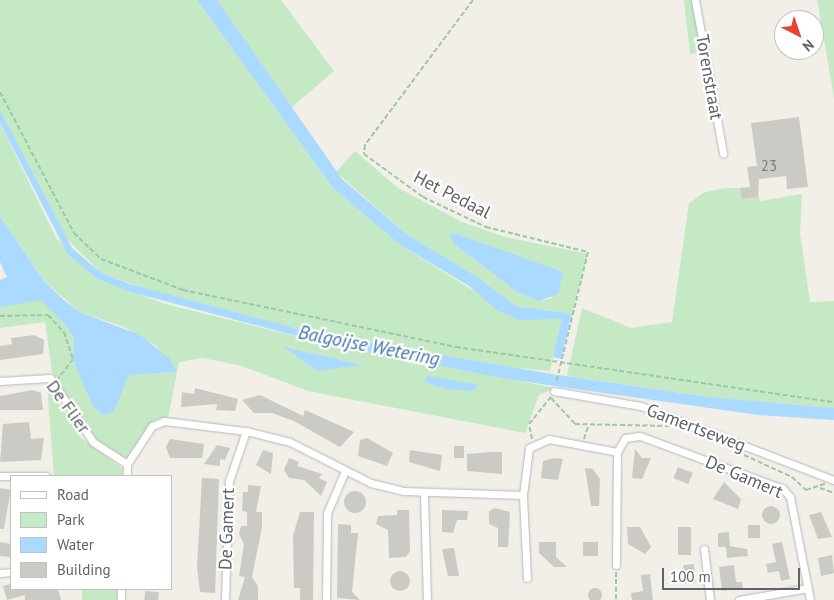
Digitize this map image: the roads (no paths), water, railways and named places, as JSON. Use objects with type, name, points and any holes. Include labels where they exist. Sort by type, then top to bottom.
[{"type":"street","name":"Torenstraat","points":[[695,0],[723,153]]},
{"type":"street","name":"De Flier","points":[[0,381],[43,375],[55,384],[93,442],[127,464]]},
{"type":"street","name":"Gamertseweg","points":[[555,388],[641,406],[832,479]]},
{"type":"street","points":[[127,475],[127,464],[157,422],[246,431],[290,442],[371,482],[424,494],[522,495]]},
{"type":"street","name":"De Gamert","points":[[225,600],[229,481],[246,431]]},
{"type":"street","name":"De Gamert","points":[[616,452],[625,438],[640,436],[783,490],[790,497],[810,600]]},
{"type":"street","points":[[527,578],[522,495],[527,453],[534,443],[549,439],[616,452],[616,565]]},
{"type":"street","points":[[326,600],[324,533],[327,513],[346,471]]},
{"type":"street","points":[[424,494],[427,600]]},
{"type":"street","points":[[704,549],[710,600]]},
{"type":"street","points":[[739,600],[808,588]]},
{"type":"water","points":[[197,0],[217,0],[342,179],[406,234],[476,276],[516,306],[572,314],[561,359],[553,357],[562,319],[520,320],[498,311],[469,286],[399,244],[333,188]]},
{"type":"water","name":"Balgoijse Wetering","points":[[0,110],[72,248],[100,272],[130,284],[317,334],[558,375],[709,397],[834,408],[834,420],[758,415],[507,379],[316,341],[127,291],[96,278],[67,253],[0,123]]},
{"type":"water","points":[[0,216],[43,280],[64,300],[80,312],[140,335],[170,359],[177,372],[129,375],[114,412],[103,415],[93,407],[73,359],[74,338],[64,323],[41,300],[0,307],[0,280],[7,277],[0,262]]},
{"type":"water","points":[[454,233],[563,272],[558,294],[539,301],[517,292],[454,244],[449,235]]},
{"type":"water","points":[[283,347],[342,360],[362,365],[317,371]]},
{"type":"water","points":[[427,376],[479,385],[472,391],[444,389],[426,382]]}]
